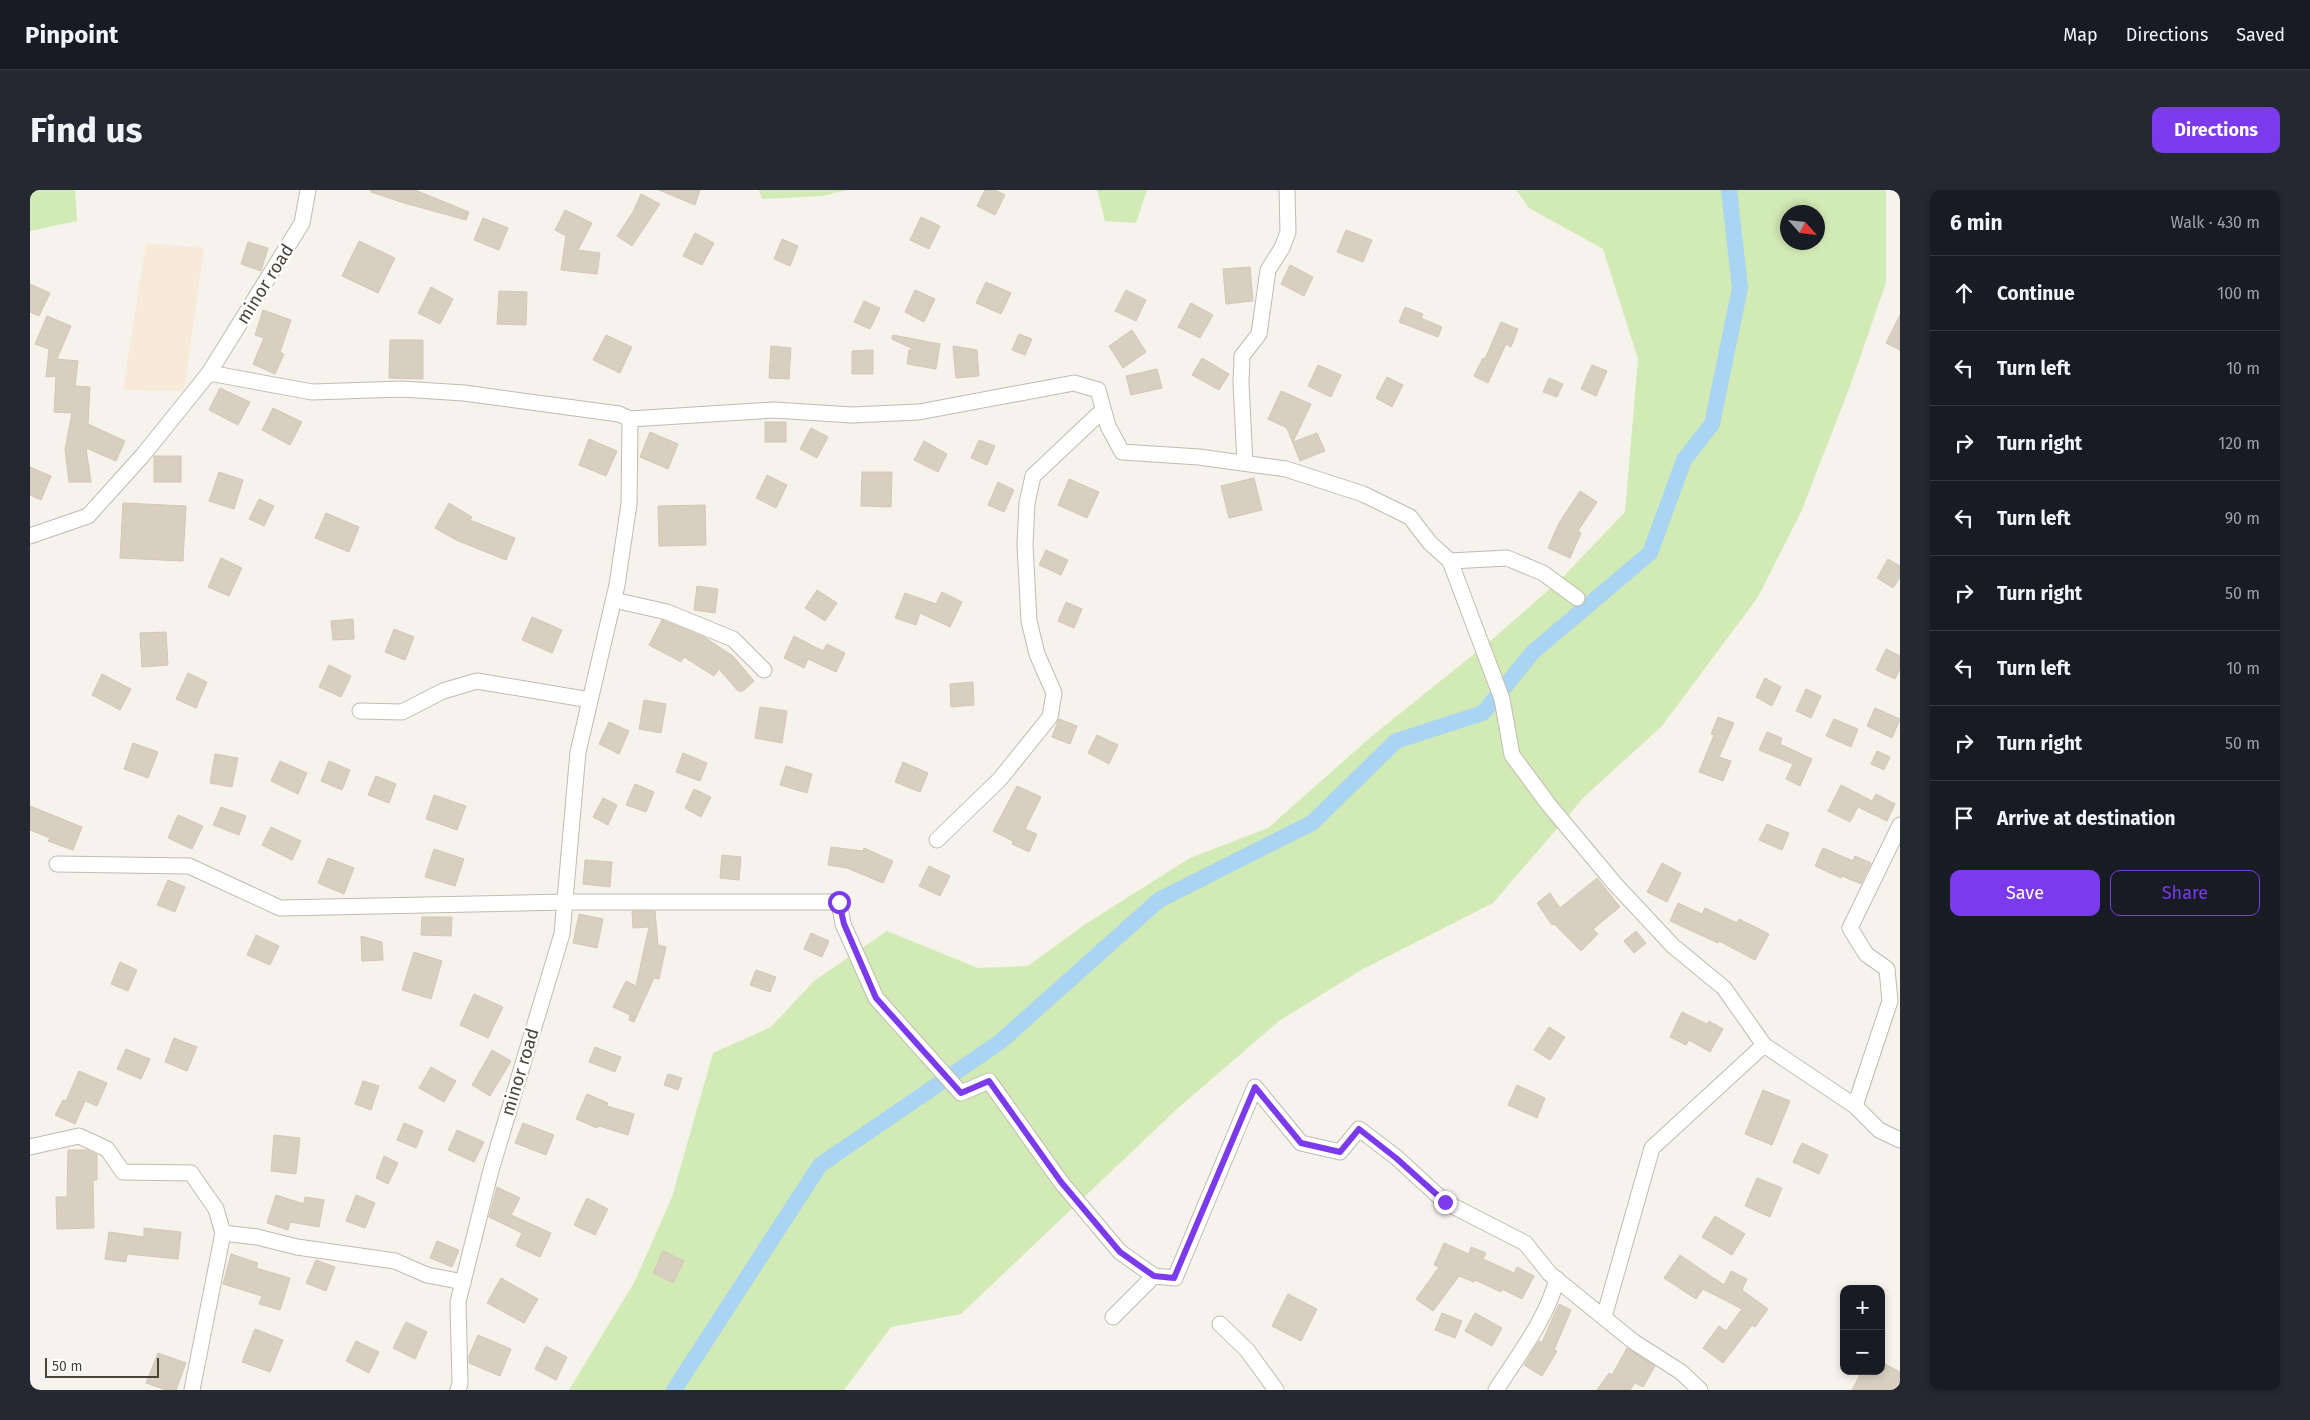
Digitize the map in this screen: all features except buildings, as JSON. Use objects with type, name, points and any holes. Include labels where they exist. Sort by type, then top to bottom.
[{"type":"street","name":"minor road","points":[[30,536],[88,516],[143,455],[209,373],[302,223],[308,190]]},
{"type":"street","points":[[1245,463],[1241,383],[1242,356],[1259,334],[1268,270],[1282,248],[1288,232],[1287,190]]},
{"type":"street","points":[[209,373],[312,392],[402,389],[464,393],[619,414],[630,419],[774,410],[852,415],[919,412],[1074,383],[1098,390],[1108,426],[1122,452],[1199,457],[1286,468],[1363,494],[1410,516],[1430,543],[1450,561],[1499,693],[1512,755],[1549,805],[1615,884],[1672,946],[1724,988],[1764,1045],[1855,1106],[1879,1130],[1900,1140]]},
{"type":"street","points":[[936,840],[1000,779],[1050,716],[1054,693],[1037,654],[1029,621],[1025,545],[1027,503],[1033,476],[1104,410]]},
{"type":"street","name":"minor road","points":[[458,1390],[460,1384],[458,1302],[490,1170],[562,934],[578,752],[614,600],[629,504],[630,419]]},
{"type":"street","points":[[1450,561],[1507,558],[1543,573],[1577,598]]},
{"type":"street","points":[[614,600],[667,612],[733,639],[764,670]]},
{"type":"street","points":[[360,711],[402,712],[443,691],[476,681],[590,700]]},
{"type":"street","points":[[1855,1106],[1890,1001],[1887,969],[1866,954],[1850,928],[1900,825]]},
{"type":"street","points":[[57,864],[189,866],[280,908],[565,902],[839,902],[844,924],[876,998],[961,1093],[989,1081],[1066,1189],[1120,1252],[1154,1276],[1174,1278],[1255,1087],[1301,1143],[1340,1152],[1359,1129],[1396,1158],[1445,1202],[1525,1243],[1557,1279],[1634,1342],[1681,1372],[1700,1390]]},
{"type":"street","points":[[1604,1317],[1652,1148],[1764,1045]]},
{"type":"street","points":[[30,1147],[79,1136],[108,1149],[123,1172],[191,1173],[216,1209],[223,1233],[192,1390]]},
{"type":"street","points":[[223,1233],[257,1237],[297,1247],[395,1261],[426,1275],[463,1282]]},
{"type":"street","points":[[1113,1317],[1154,1276]]},
{"type":"street","points":[[1496,1390],[1538,1325],[1552,1299],[1557,1279]]},
{"type":"street","points":[[1220,1324],[1246,1350],[1276,1390]]},
{"type":"shaded area","points":[[146,243],[204,248],[184,391],[123,390]]},
{"type":"green space","points":[[30,190],[75,190],[77,221],[30,231]]},
{"type":"green space","points":[[759,190],[847,190],[822,196],[762,199]]},
{"type":"green space","points":[[1097,190],[1147,190],[1136,223],[1105,221]]},
{"type":"green space","points":[[1516,190],[1886,190],[1886,283],[1849,389],[1801,512],[1758,597],[1662,726],[1584,797],[1493,903],[1363,969],[1279,1021],[1177,1109],[961,1314],[891,1327],[844,1390],[569,1390],[635,1281],[672,1197],[713,1053],[771,1027],[814,981],[887,931],[978,968],[1028,966],[1087,923],[1190,858],[1268,828],[1372,736],[1494,638],[1562,578],[1625,512],[1638,359],[1603,249],[1529,208]]},
{"type":"waterway","points":[[674,1390],[820,1165],[1000,1042],[1159,900],[1312,823],[1396,741],[1483,713],[1533,652],[1650,553],[1684,460],[1712,424],[1740,288],[1729,190]]},
{"type":"route","points":[[839,902],[844,924],[876,998],[961,1093],[989,1081],[1061,1182],[1120,1252],[1154,1276],[1174,1278],[1255,1087],[1301,1143],[1340,1152],[1359,1129],[1396,1158],[1445,1202]]}]
